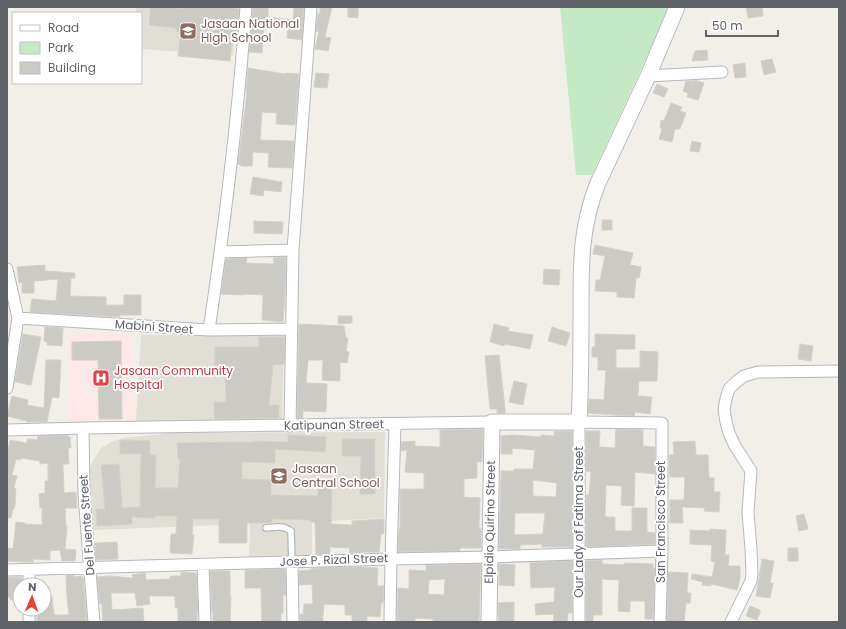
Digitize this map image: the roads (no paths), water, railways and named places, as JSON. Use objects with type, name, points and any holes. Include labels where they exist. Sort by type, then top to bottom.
[{"type":"street","points":[[209,330],[221,252],[241,68],[246,7]]},
{"type":"street","points":[[290,426],[293,250],[311,7]]},
{"type":"street","points":[[579,422],[581,395],[582,251],[589,210],[598,183],[648,76],[677,7]]},
{"type":"street","points":[[648,76],[722,72]]},
{"type":"street","points":[[221,252],[293,250]]},
{"type":"street","points":[[7,269],[18,318],[7,388]]},
{"type":"street","name":"Mabini Street","points":[[18,318],[209,330],[292,329]]},
{"type":"street","points":[[732,622],[751,581],[752,574],[748,519],[751,471],[735,446],[726,422],[724,409],[729,389],[744,376],[758,372],[839,371]]},
{"type":"street","name":"Katipunan Street","points":[[7,430],[492,422],[662,423]]},
{"type":"street","name":"Elpidio Quirino Street","points":[[489,622],[492,422]]},
{"type":"street","name":"Our Lady of Fatima Street","points":[[579,422],[579,622]]},
{"type":"street","name":"San Francisco Street","points":[[660,622],[662,551],[662,423]]},
{"type":"street","points":[[390,622],[395,424]]},
{"type":"street","name":"Del Fuente Street","points":[[83,428],[84,495],[94,622]]},
{"type":"street","name":"Jose P. Rizal Street","points":[[7,570],[662,551]]},
{"type":"street","points":[[292,562],[293,622]]},
{"type":"street","points":[[203,565],[205,622]]},
{"type":"street","points":[[30,570],[30,577]]},
{"type":"lane","points":[[266,528],[283,526],[291,531],[292,562]]},
{"type":"place","name":"Jasaan National High School","points":[[188,31]]},
{"type":"place","name":"Jasaan Community Hospital","points":[[101,378]]},
{"type":"place","name":"Jasaan Central School","points":[[279,476]]}]
